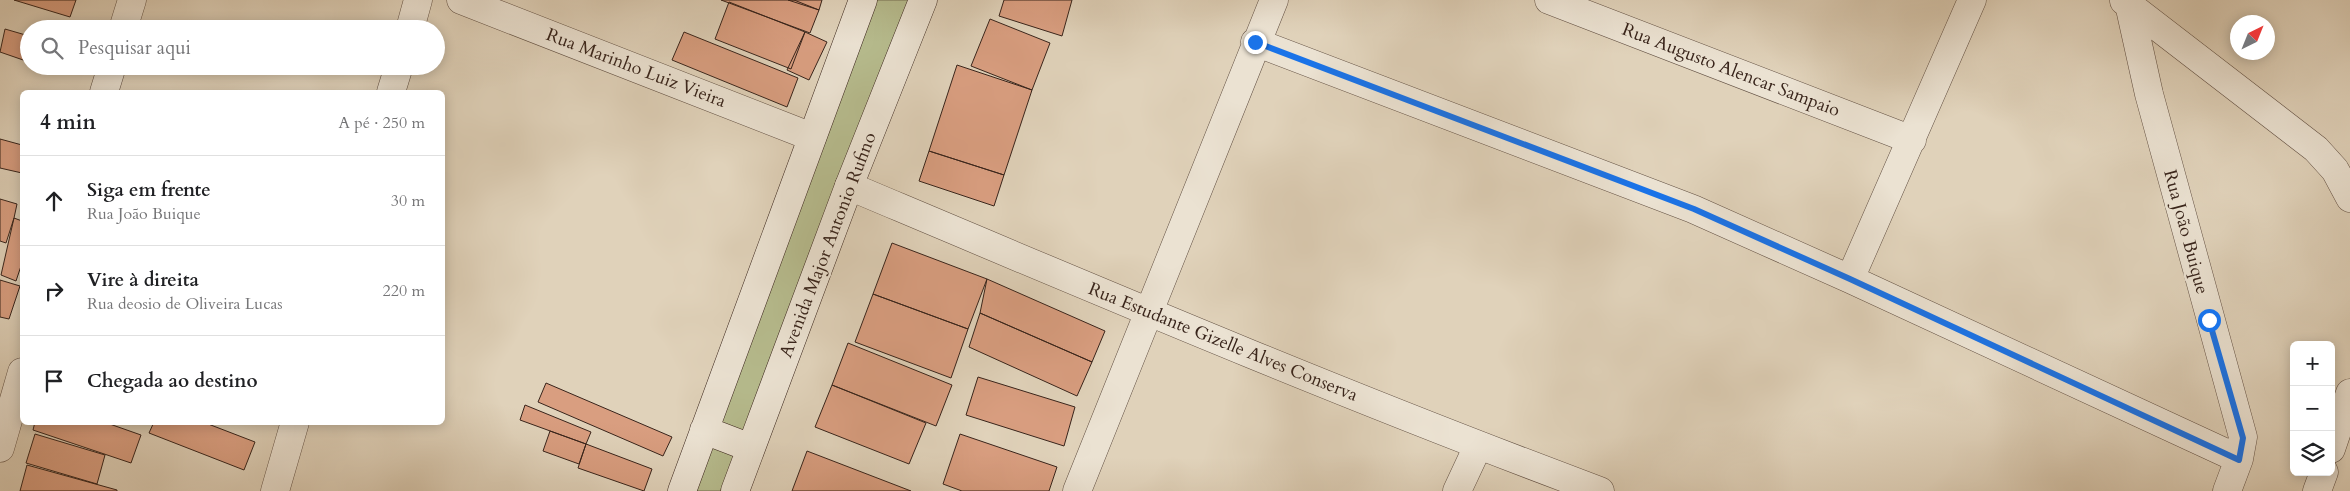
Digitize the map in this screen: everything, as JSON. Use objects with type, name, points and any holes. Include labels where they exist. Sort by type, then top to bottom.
[{"type":"street","points":[[126,20],[132,0]]},
{"type":"street","points":[[412,20],[418,0]]},
{"type":"street","name":"Rua Marinho Luiz Vieira","points":[[461,0],[812,137]]},
{"type":"street","points":[[682,491],[863,0]]},
{"type":"street","name":"Avenida Major Antonio Rufino","points":[[735,491],[849,186],[923,0]]},
{"type":"street","points":[[1076,491],[1150,312],[1255,42],[1274,0]]},
{"type":"street","name":"Rua Augusto Alencar Sampaio","points":[[1549,0],[1912,140]]},
{"type":"street","points":[[1850,279],[1972,0]]},
{"type":"street","name":"Rua João Buique","points":[[2126,2],[2316,149],[2335,170],[2350,198]]},
{"type":"street","name":"Rua João Buique","points":[[2126,2],[2149,94],[2243,438],[2239,460],[2227,491]]},
{"type":"street","points":[[1255,42],[1694,209],[1850,279],[2239,460]]},
{"type":"street","points":[[105,90],[109,75]]},
{"type":"street","points":[[392,90],[396,75]]},
{"type":"street","name":"Rua Estudante Gizelle Alves Conserva","points":[[849,186],[1478,446],[1600,491]]},
{"type":"street","points":[[0,448],[20,379]]},
{"type":"street","points":[[2335,437],[2350,394]]},
{"type":"street","points":[[275,491],[294,425]]},
{"type":"street","points":[[704,430],[751,448]]},
{"type":"street","points":[[1457,491],[1478,446]]},
{"type":"street","points":[[2317,491],[2323,476]]},
{"type":"green space","points":[[871,0],[912,0],[726,491],[684,491]]},
{"type":"building","points":[[14,0],[76,0],[70,17]]},
{"type":"building","points":[[721,0],[794,0],[819,10],[810,33]]},
{"type":"building","points":[[788,0],[822,0],[819,10]]},
{"type":"building","points":[[1004,0],[1072,0],[1062,36],[999,16]]},
{"type":"building","points":[[729,2],[805,32],[791,69],[715,39]]},
{"type":"building","points":[[990,19],[1050,43],[1032,90],[971,66]]},
{"type":"building","points":[[5,29],[20,33],[20,59],[0,52]]},
{"type":"building","points":[[684,32],[798,78],[787,107],[672,60]]},
{"type":"building","points":[[805,32],[827,42],[809,80],[787,70]]},
{"type":"building","points":[[957,65],[1032,90],[1004,175],[929,151]]},
{"type":"building","points":[[0,139],[20,144],[20,173],[0,168]]},
{"type":"building","points":[[929,151],[1004,175],[994,206],[919,181]]},
{"type":"building","points":[[0,199],[17,204],[6,243],[0,241]]},
{"type":"building","points":[[14,218],[20,220],[20,269],[16,281],[1,275]]},
{"type":"building","points":[[892,243],[987,279],[968,329],[873,294]]},
{"type":"building","points":[[987,279],[1105,331],[1092,362],[980,313]]},
{"type":"building","points":[[0,280],[20,286],[9,319],[0,317]]},
{"type":"building","points":[[873,294],[968,329],[951,378],[855,342]]},
{"type":"building","points":[[980,313],[1092,362],[1077,396],[969,347]]},
{"type":"building","points":[[848,343],[952,385],[936,426],[832,385]]},
{"type":"building","points":[[978,377],[1075,407],[1064,446],[966,415]]},
{"type":"building","points":[[546,383],[672,437],[663,456],[538,402]]},
{"type":"building","points":[[832,385],[926,423],[909,464],[815,427]]},
{"type":"building","points":[[525,405],[591,432],[586,444],[520,420]]},
{"type":"building","points":[[34,425],[113,425],[141,435],[131,463],[33,430]]},
{"type":"building","points":[[153,425],[211,425],[255,442],[244,470],[149,433]]},
{"type":"building","points":[[550,431],[586,444],[579,464],[543,451]]},
{"type":"building","points":[[35,434],[105,455],[97,484],[26,463]]},
{"type":"building","points":[[960,434],[1057,467],[1049,491],[962,491],[943,484]]},
{"type":"building","points":[[586,444],[652,469],[644,491],[578,468]]},
{"type":"building","points":[[807,451],[911,491],[792,491]]},
{"type":"building","points":[[27,465],[117,490],[117,491],[20,491]]},
{"type":"route","points":[[1255,42],[1694,209],[1850,279],[2239,460],[2243,438],[2209,320]]}]
